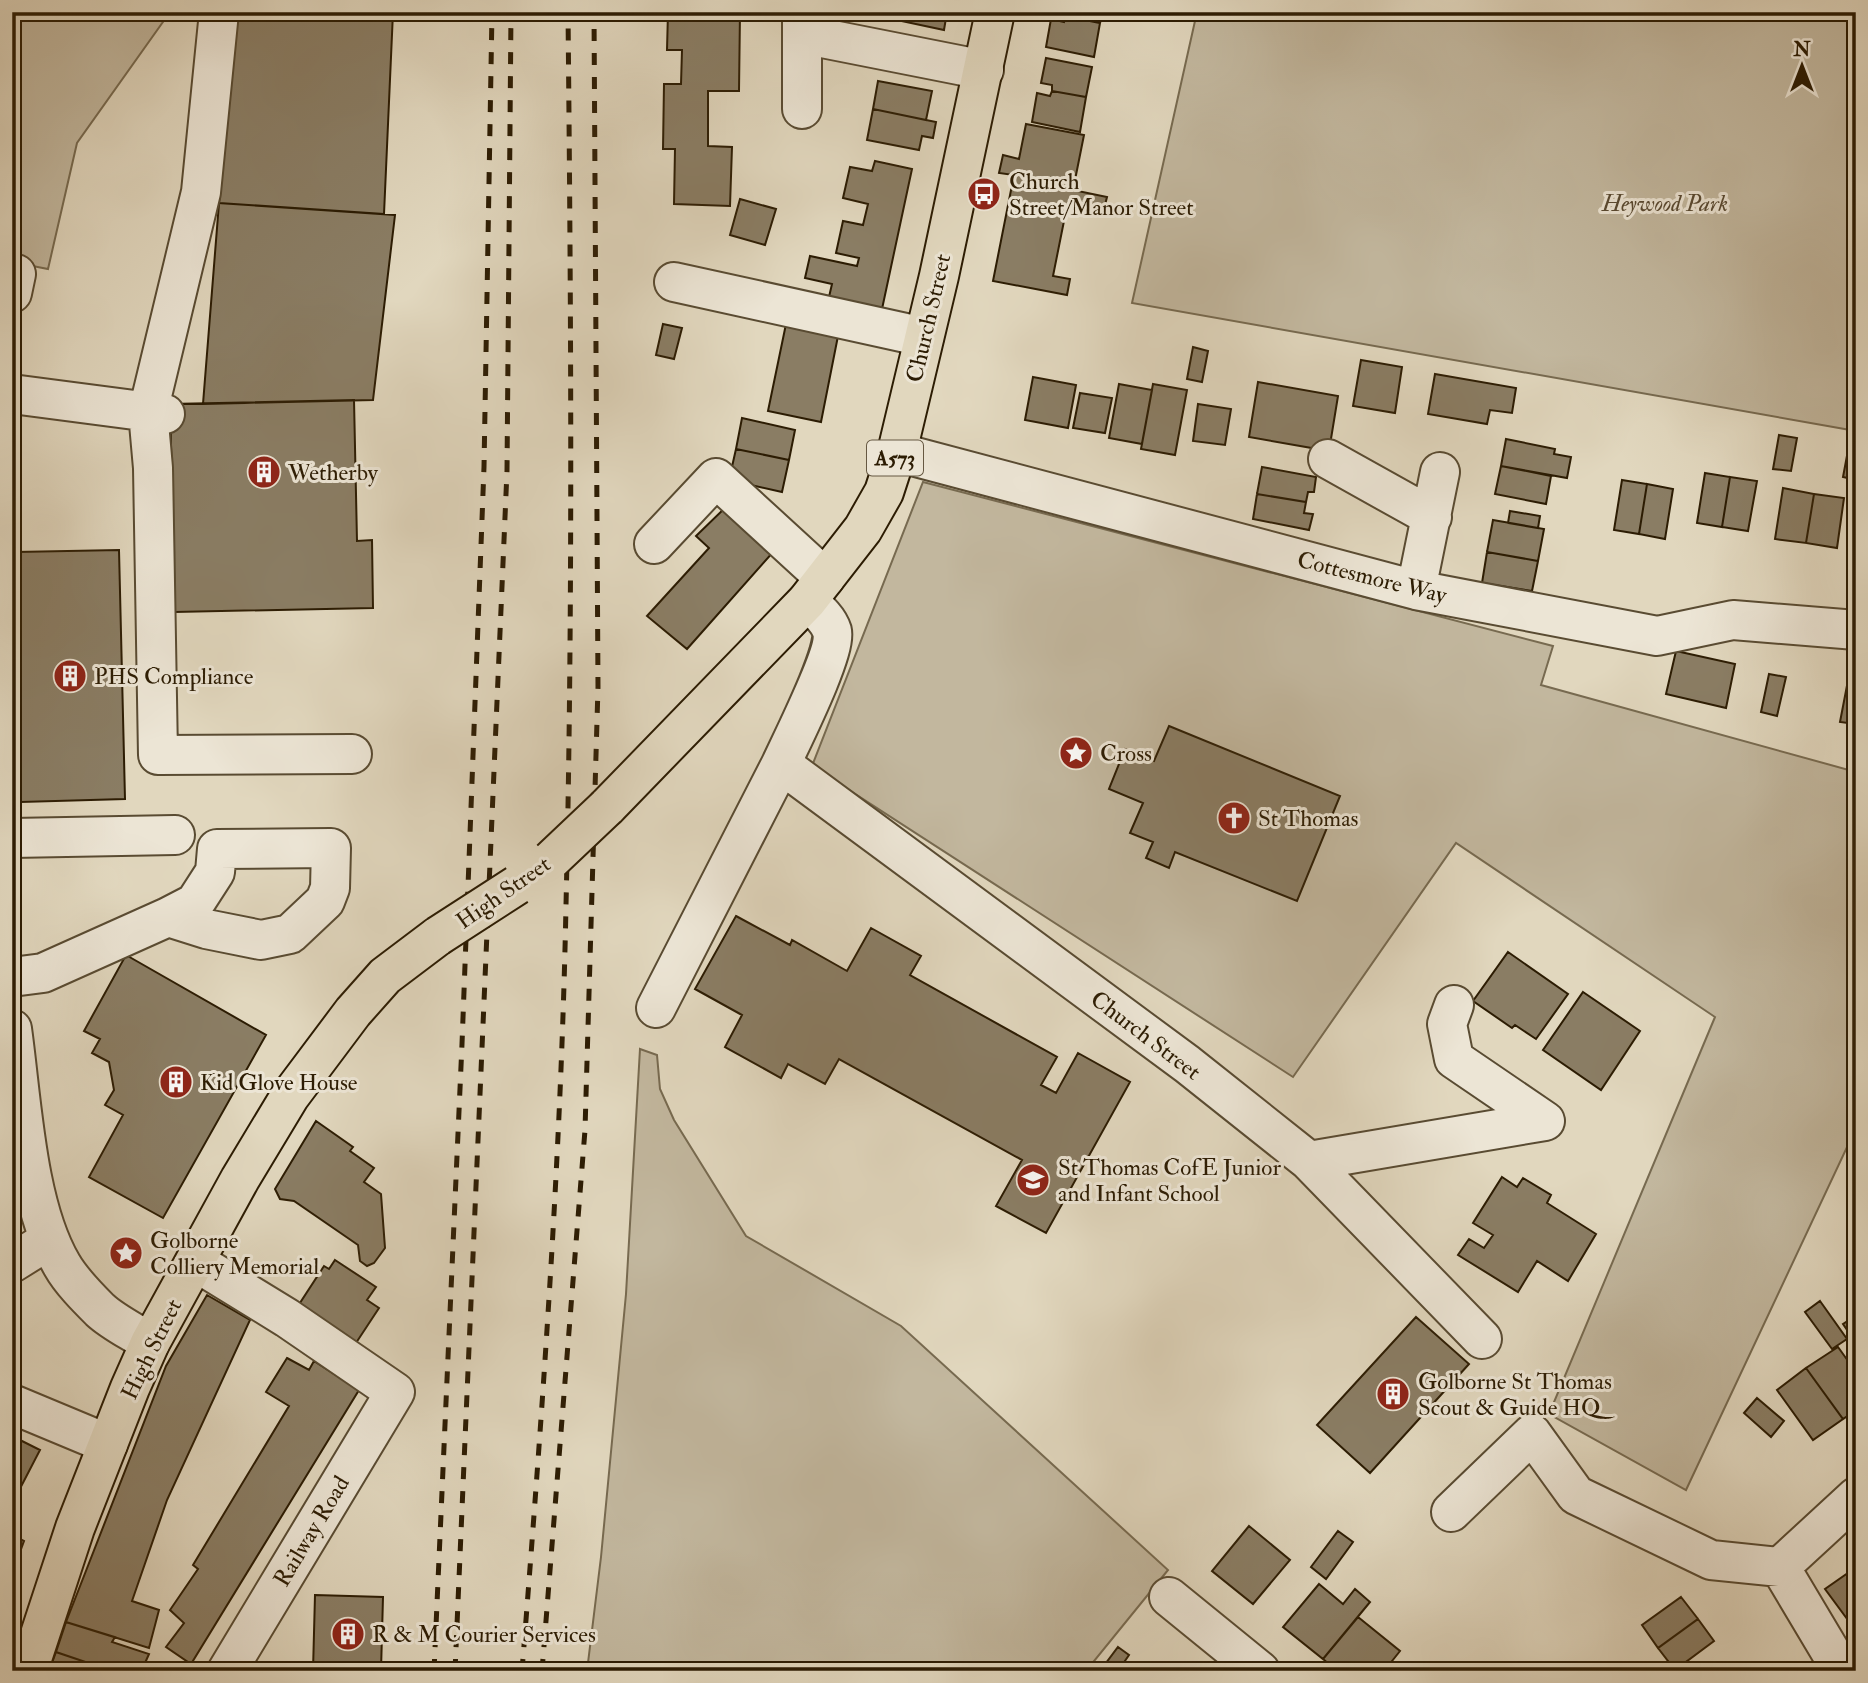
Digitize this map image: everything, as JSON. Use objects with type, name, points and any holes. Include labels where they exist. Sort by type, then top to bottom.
[{"type":"main road","name":"Church Street","points":[[607,807],[816,589],[863,529],[884,492],[897,452],[924,337],[995,12]]},
{"type":"main road","name":"High Street","points":[[28,1671],[75,1528],[150,1343],[290,1096],[323,1050],[385,976],[438,936],[517,886],[551,860],[607,807]]},
{"type":"street","points":[[219,12],[201,192],[157,413],[153,468],[159,755],[352,754]]},
{"type":"street","points":[[802,109],[802,23],[984,70]]},
{"type":"street","points":[[674,282],[924,337]]},
{"type":"street","points":[[12,394],[157,413]]},
{"type":"street","name":"Cottesmore Way","points":[[897,452],[1416,590],[1657,636],[1733,621],[1856,630]]},
{"type":"street","points":[[1328,459],[1432,517]]},
{"type":"street","points":[[1416,590],[1440,472]]},
{"type":"street","points":[[654,544],[716,478],[816,589],[832,640],[825,663],[781,764],[656,1008]]},
{"type":"street","name":"Church Street","points":[[781,764],[1187,1065],[1309,1161],[1482,1339]]},
{"type":"street","points":[[12,838],[175,835]]},
{"type":"street","points":[[12,977],[43,973],[168,917]]},
{"type":"street","points":[[1309,1161],[1545,1121],[1454,1059],[1447,1024],[1454,1005]]},
{"type":"street","points":[[12,1029],[20,1147],[49,1240],[63,1267],[102,1312],[150,1343]]},
{"type":"street","points":[[12,1264],[49,1240]]},
{"type":"street","name":"Railway Road","points":[[195,1262],[287,1318],[395,1392],[227,1671]]},
{"type":"street","points":[[12,1404],[108,1444]]},
{"type":"street","points":[[1451,1512],[1532,1434],[1576,1495],[1712,1560],[1780,1567],[1856,1497]]},
{"type":"street","points":[[1780,1567],[1842,1671]]},
{"type":"street","points":[[1170,1597],[1260,1671]]},
{"type":"green space","points":[[12,12],[170,12],[77,143],[48,269],[12,262]]},
{"type":"green space","name":"Heywood Park","points":[[1197,12],[1856,12],[1856,431],[1132,303]]},
{"type":"green space","points":[[923,482],[1553,646],[1541,685],[1856,772],[1856,1128],[1686,1490],[1549,1414],[1715,1017],[1456,843],[1293,1077],[812,766]]},
{"type":"green space","points":[[640,1049],[657,1055],[660,1089],[674,1120],[746,1236],[901,1326],[1168,1570],[1086,1671],[587,1671],[601,1557],[626,1294]]},
{"type":"building","points":[[237,12],[393,12],[384,214],[219,203]]},
{"type":"building","points":[[668,12],[740,12],[739,91],[708,91],[708,146],[732,147],[730,206],[674,204],[675,149],[663,149],[664,84],[681,84],[682,50],[667,50]]},
{"type":"building","points":[[893,12],[947,12],[944,30],[892,19]]},
{"type":"building","points":[[1066,12],[1103,12],[1100,23],[1065,16]]},
{"type":"building","points":[[1065,16],[1100,23],[1094,57],[1046,47],[1051,19],[1064,22]]},
{"type":"building","points":[[1046,58],[1092,67],[1086,97],[1052,91],[1052,85],[1041,83]]},
{"type":"building","points":[[878,81],[932,91],[926,120],[873,109]]},
{"type":"building","points":[[1052,91],[1086,97],[1080,132],[1032,122],[1037,93],[1050,96]]},
{"type":"building","points":[[873,109],[936,122],[933,138],[922,136],[919,150],[867,140]]},
{"type":"building","points":[[1026,124],[1084,135],[1073,190],[1107,197],[1103,213],[1067,206],[1053,276],[1070,279],[1067,295],[993,281],[1014,175],[999,173],[1003,155],[1019,159]]},
{"type":"building","points":[[875,161],[912,169],[882,309],[829,297],[832,284],[805,278],[810,256],[857,266],[859,258],[836,253],[843,221],[863,225],[868,204],[843,198],[850,167],[872,171]]},
{"type":"building","points":[[740,199],[776,209],[765,245],[730,235]]},
{"type":"building","points":[[219,203],[395,215],[373,400],[203,404]]},
{"type":"building","points":[[663,324],[682,328],[674,359],[656,355]]},
{"type":"building","points":[[786,324],[838,336],[821,422],[768,411]]},
{"type":"building","points":[[1193,347],[1208,351],[1202,382],[1187,379]]},
{"type":"building","points":[[1361,360],[1402,367],[1395,413],[1353,406]]},
{"type":"building","points":[[1435,374],[1516,388],[1512,413],[1490,410],[1487,424],[1428,414]]},
{"type":"building","points":[[1033,377],[1076,385],[1068,428],[1025,420]]},
{"type":"building","points":[[1258,382],[1338,396],[1329,451],[1249,437]]},
{"type":"building","points":[[1119,384],[1152,390],[1142,444],[1109,438]]},
{"type":"building","points":[[1153,384],[1187,390],[1175,455],[1141,449]]},
{"type":"building","points":[[1080,393],[1112,398],[1105,433],[1073,428]]},
{"type":"building","name":"Wetherby","points":[[354,400],[357,541],[372,540],[373,608],[175,612],[170,404]]},
{"type":"building","points":[[1198,404],[1231,409],[1225,445],[1193,441]]},
{"type":"building","points":[[742,418],[795,430],[789,460],[736,449]]},
{"type":"building","points":[[1779,435],[1797,438],[1791,471],[1773,469]]},
{"type":"building","points":[[1506,439],[1555,449],[1554,454],[1571,457],[1567,478],[1501,466]]},
{"type":"building","points":[[1849,445],[1856,447],[1856,480],[1843,477]]},
{"type":"building","points":[[736,449],[789,460],[782,492],[729,480]]},
{"type":"building","points":[[1501,466],[1551,476],[1546,504],[1495,494]]},
{"type":"building","points":[[1262,467],[1316,477],[1314,492],[1308,492],[1306,502],[1257,494]]},
{"type":"building","points":[[1705,473],[1730,477],[1722,527],[1697,523]]},
{"type":"building","points":[[1730,477],[1757,481],[1748,531],[1722,527]]},
{"type":"building","points":[[1622,480],[1647,484],[1639,534],[1614,530]]},
{"type":"building","points":[[1647,484],[1673,489],[1665,539],[1639,534]]},
{"type":"building","points":[[1783,488],[1814,494],[1806,543],[1775,539]]},
{"type":"building","points":[[1257,494],[1306,502],[1304,513],[1313,514],[1309,530],[1253,519]]},
{"type":"building","points":[[1814,494],[1844,498],[1837,548],[1806,543]]},
{"type":"building","points":[[730,503],[774,551],[687,649],[647,616],[709,548],[696,536]]},
{"type":"building","points":[[1510,511],[1540,516],[1538,528],[1508,523]]},
{"type":"building","points":[[1493,520],[1544,529],[1538,561],[1487,552]]},
{"type":"building","name":"PHS Compliance","points":[[119,550],[125,799],[21,802],[16,552]]},
{"type":"building","points":[[1487,552],[1538,561],[1532,591],[1482,583]]},
{"type":"building","points":[[1676,651],[1735,664],[1726,708],[1666,694]]},
{"type":"building","points":[[1769,674],[1786,677],[1777,716],[1761,712]]},
{"type":"building","points":[[1849,675],[1856,676],[1856,724],[1840,722]]},
{"type":"building","name":"St Thomas","points":[[1169,726],[1340,796],[1297,901],[1175,852],[1169,868],[1146,858],[1153,842],[1130,833],[1143,803],[1109,789],[1125,749],[1154,761]]},
{"type":"building","points":[[736,916],[790,945],[792,940],[847,971],[871,928],[921,956],[910,975],[1057,1057],[1041,1085],[1056,1093],[1078,1053],[1130,1082],[1046,1233],[996,1206],[1022,1160],[839,1059],[825,1084],[788,1064],[781,1078],[725,1047],[742,1015],[695,989]]},
{"type":"building","points":[[1508,952],[1568,994],[1536,1039],[1515,1025],[1512,1028],[1473,1001]]},
{"type":"building","name":"Kid Glove House","points":[[126,955],[266,1035],[163,1218],[89,1177],[123,1115],[105,1105],[114,1090],[109,1062],[92,1053],[100,1039],[84,1031]]},
{"type":"building","points":[[1583,992],[1640,1031],[1601,1090],[1543,1050]]},
{"type":"building","points":[[316,1121],[353,1147],[350,1151],[374,1168],[364,1182],[381,1194],[385,1248],[374,1263],[367,1266],[360,1261],[358,1245],[294,1201],[280,1199],[275,1189]]},
{"type":"building","points":[[1502,1177],[1517,1187],[1523,1178],[1551,1195],[1547,1203],[1596,1234],[1568,1281],[1537,1261],[1518,1292],[1458,1255],[1469,1239],[1484,1248],[1493,1235],[1473,1223]]},
{"type":"building","points":[[335,1260],[376,1287],[367,1300],[379,1308],[356,1343],[298,1306],[324,1266],[329,1269]]},
{"type":"building","points":[[207,1295],[250,1320],[167,1500],[132,1601],[159,1610],[149,1648],[66,1622],[166,1366]]},
{"type":"building","points":[[1820,1301],[1847,1339],[1832,1349],[1805,1312]]},
{"type":"building","points":[[1856,1310],[1856,1343],[1843,1324],[1852,1318],[1849,1315]]},
{"type":"building","name":"Golborne St Thomas Scout & Guide HQ","points":[[1416,1317],[1469,1364],[1370,1473],[1317,1425]]},
{"type":"building","points":[[1838,1347],[1856,1372],[1856,1410],[1843,1419],[1806,1368]]},
{"type":"building","points":[[287,1358],[309,1370],[314,1361],[359,1390],[191,1664],[166,1647],[184,1623],[170,1610],[198,1569],[193,1565],[289,1406],[266,1392]]},
{"type":"building","points":[[1806,1368],[1843,1419],[1813,1440],[1777,1390]]},
{"type":"building","points":[[1757,1398],[1784,1421],[1771,1437],[1744,1413]]},
{"type":"building","points":[[12,1436],[40,1450],[12,1504]]},
{"type":"building","points":[[1249,1526],[1290,1560],[1253,1604],[1212,1571]]},
{"type":"building","points":[[1338,1531],[1353,1542],[1326,1579],[1311,1567]]},
{"type":"building","points":[[12,1535],[24,1541],[12,1574]]},
{"type":"building","points":[[1856,1569],[1856,1631],[1825,1589]]},
{"type":"building","points":[[1319,1584],[1343,1604],[1355,1589],[1370,1602],[1323,1659],[1283,1627]]},
{"type":"building","name":"R & M Courier Services","points":[[315,1595],[383,1597],[381,1671],[313,1671]]},
{"type":"building","points":[[1681,1597],[1698,1619],[1658,1648],[1642,1625]]},
{"type":"building","points":[[1358,1617],[1400,1651],[1384,1671],[1337,1671],[1323,1659]]},
{"type":"building","points":[[1698,1619],[1714,1641],[1675,1670],[1658,1648]]},
{"type":"building","points":[[66,1622],[115,1637],[112,1642],[149,1654],[145,1663],[169,1671],[112,1671],[56,1652]]},
{"type":"building","points":[[1118,1647],[1129,1655],[1118,1671],[1100,1671]]},
{"type":"building","points":[[56,1652],[112,1671],[49,1671]]},
{"type":"railway","points":[[434,1671],[484,467],[492,12]]},
{"type":"railway","points":[[455,1671],[507,471],[511,12]]},
{"type":"railway","points":[[522,1671],[550,1288],[563,1001],[570,570],[568,12]]},
{"type":"railway","points":[[542,1671],[585,1130],[598,687],[594,12]]},
{"type":"place","name":"Church Street/Manor Street","points":[[984,194]]},
{"type":"place","name":"Wetherby","points":[[264,472]]},
{"type":"place","name":"PHS Compliance","points":[[70,676]]},
{"type":"place","name":"Cross","points":[[1076,753]]},
{"type":"place","name":"St Thomas","points":[[1234,818]]},
{"type":"place","name":"Kid Glove House","points":[[176,1082]]},
{"type":"place","name":"St Thomas CofE Junior and Infant School","points":[[1033,1180]]},
{"type":"place","name":"Golborne Colliery Memorial","points":[[126,1253]]},
{"type":"place","name":"Golborne St Thomas Scout & Guide HQ","points":[[1393,1394]]},
{"type":"place","name":"R & M Courier Services","points":[[348,1634]]}]
